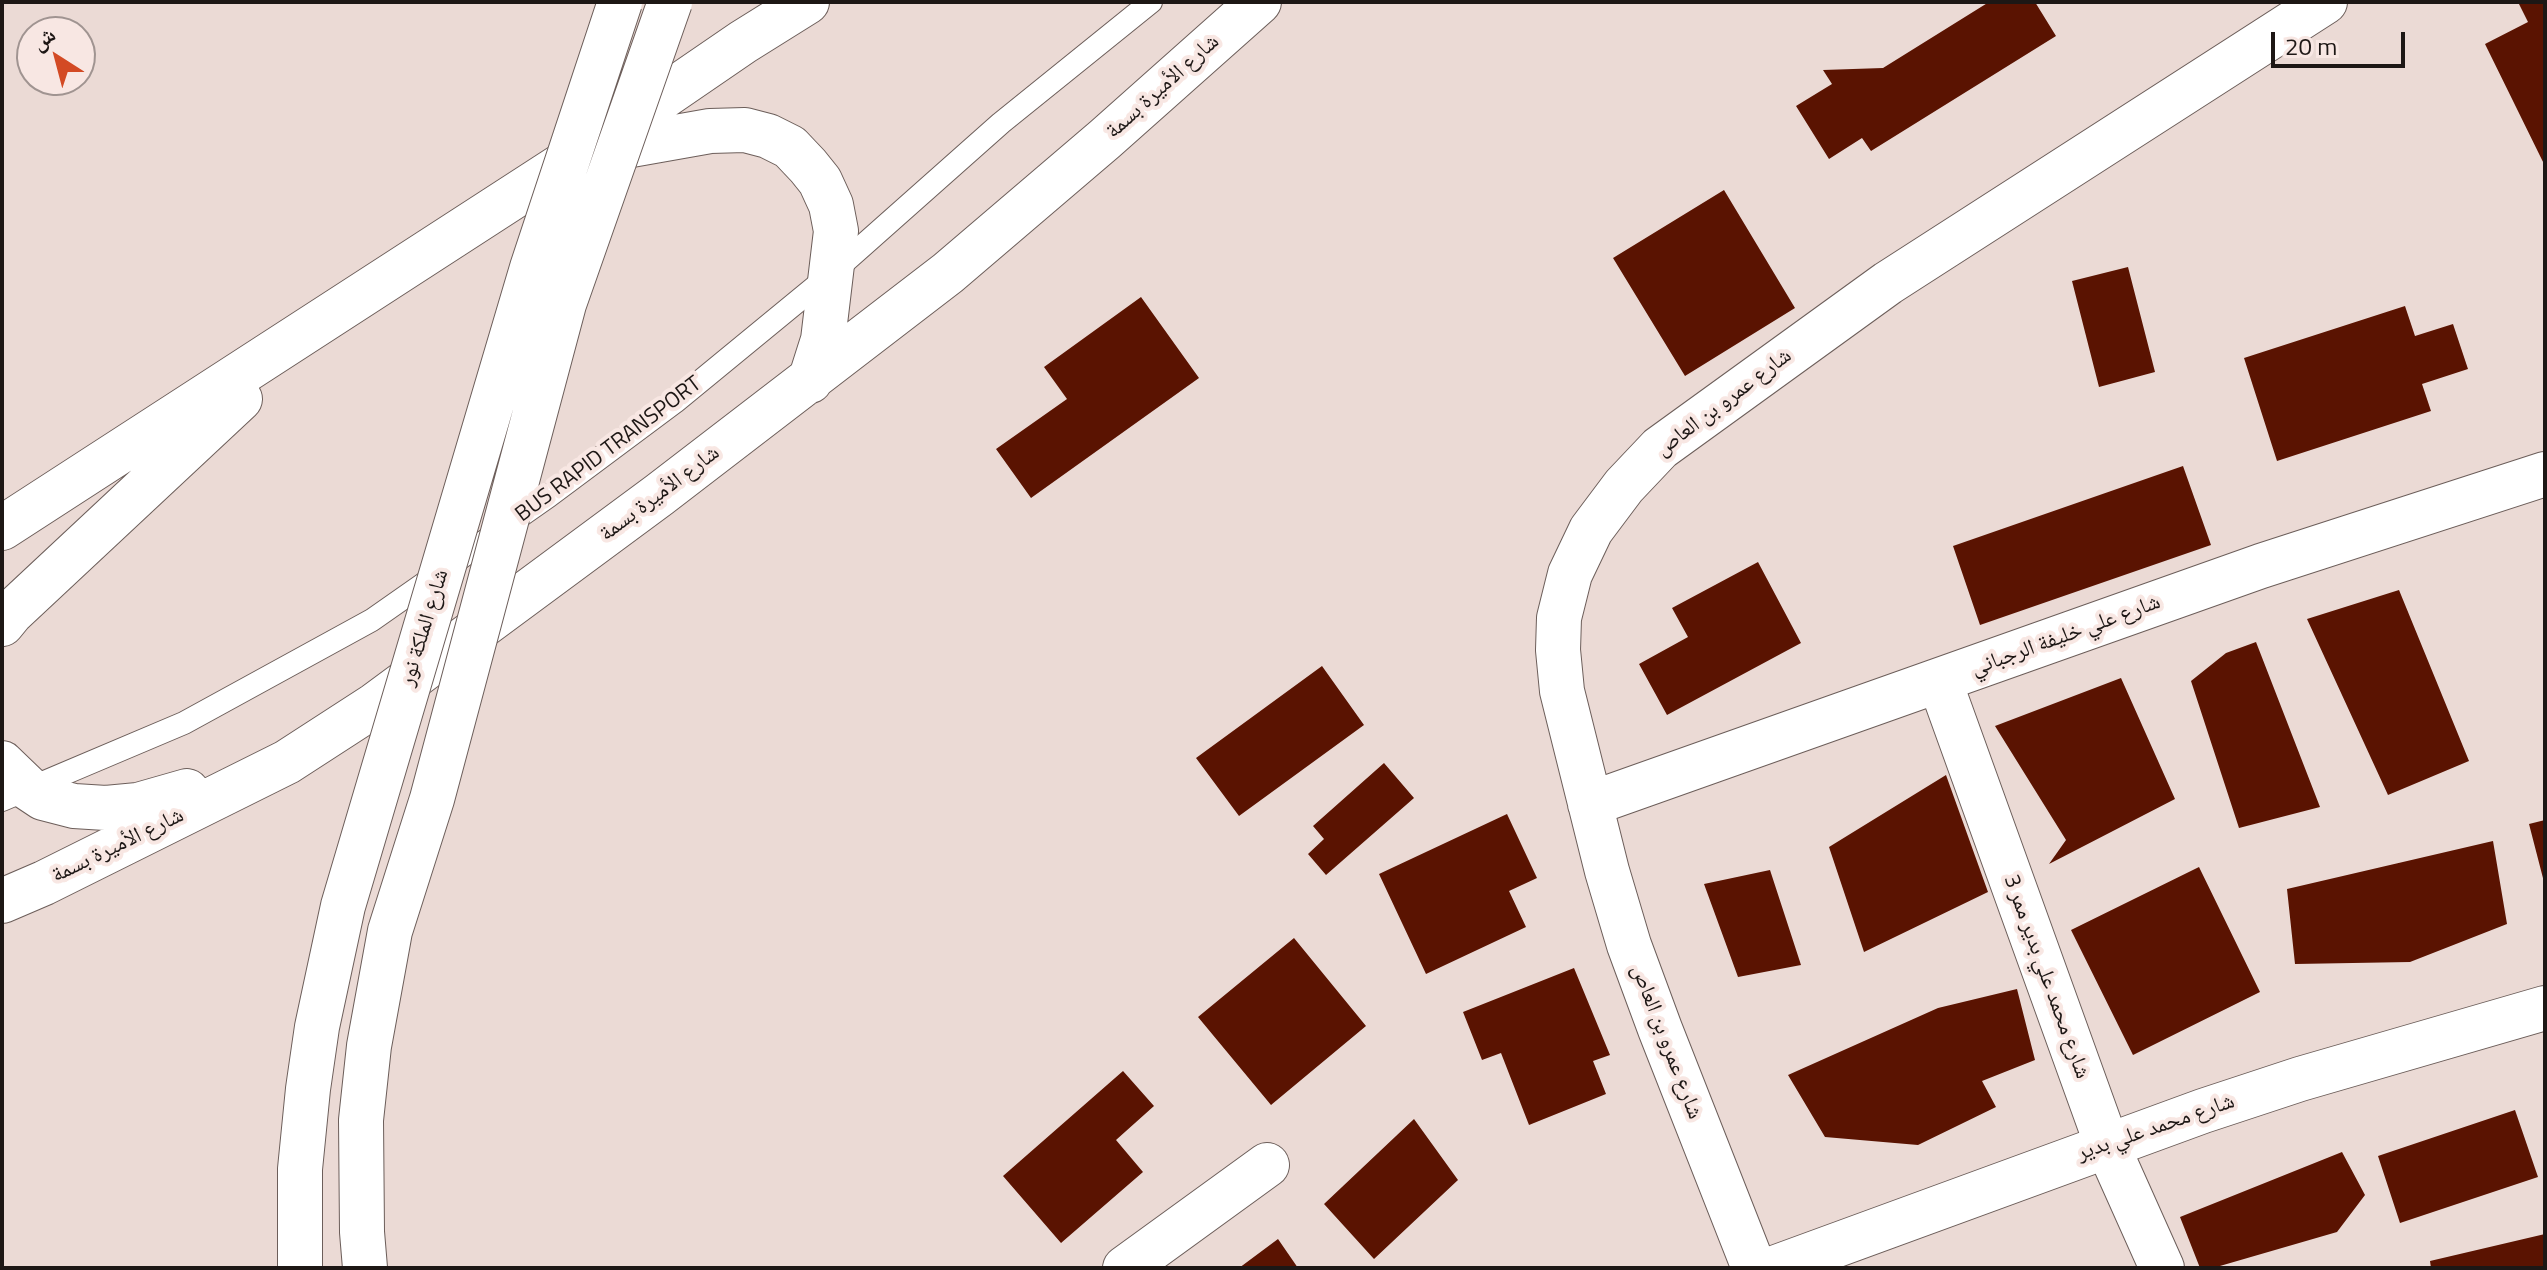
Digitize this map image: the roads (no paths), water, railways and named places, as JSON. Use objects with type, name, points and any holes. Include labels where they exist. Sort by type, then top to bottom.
[{"type":"main road","name":"شارع الملكة نور","points":[[300,1268],[300,1169],[308,1089],[317,1027],[343,906],[532,268],[620,2]]},
{"type":"main road","points":[[365,1268],[361,1120],[369,1046],[390,931],[432,799],[564,304],[670,2]]},
{"type":"main road","points":[[2,528],[581,153],[807,2]]},
{"type":"main road","name":"شارع الأميرة بسمة","points":[[2,901],[287,762],[375,705],[810,381],[948,273],[1259,2]]},
{"type":"main road","name":"شارع عمرو بن العاص","points":[[1754,1268],[1629,945],[1590,804],[1562,691],[1558,650],[1559,618],[1570,574],[1591,530],[1624,486],[1660,448],[1888,283],[2325,2]]},
{"type":"main road","points":[[581,153],[710,131],[745,130],[768,136],[790,147],[814,173],[826,193],[836,231],[823,340],[810,381]]},
{"type":"main road","points":[[2,624],[237,402],[344,307]]},
{"type":"main road","name":"شارع علي خليفة الرجباني","points":[[1590,804],[2261,566],[2545,474]]},
{"type":"main road","name":"شارع محمد علي بدير ممر 3","points":[[1940,682],[2107,1145],[2162,1268]]},
{"type":"main road","points":[[11,784],[43,798],[74,806],[106,808],[138,805],[287,762]]},
{"type":"main road","name":"شارع محمد علي بدير","points":[[1774,1268],[2107,1145],[2300,1079],[2545,1008]]},
{"type":"main road","points":[[1125,1268],[1267,1165]]},
{"type":"lane","name":"BUS RAPID TRANSPORT","points":[[11,784],[184,723],[372,620],[549,496],[675,402],[832,273],[1001,123],[1151,2]]}]
